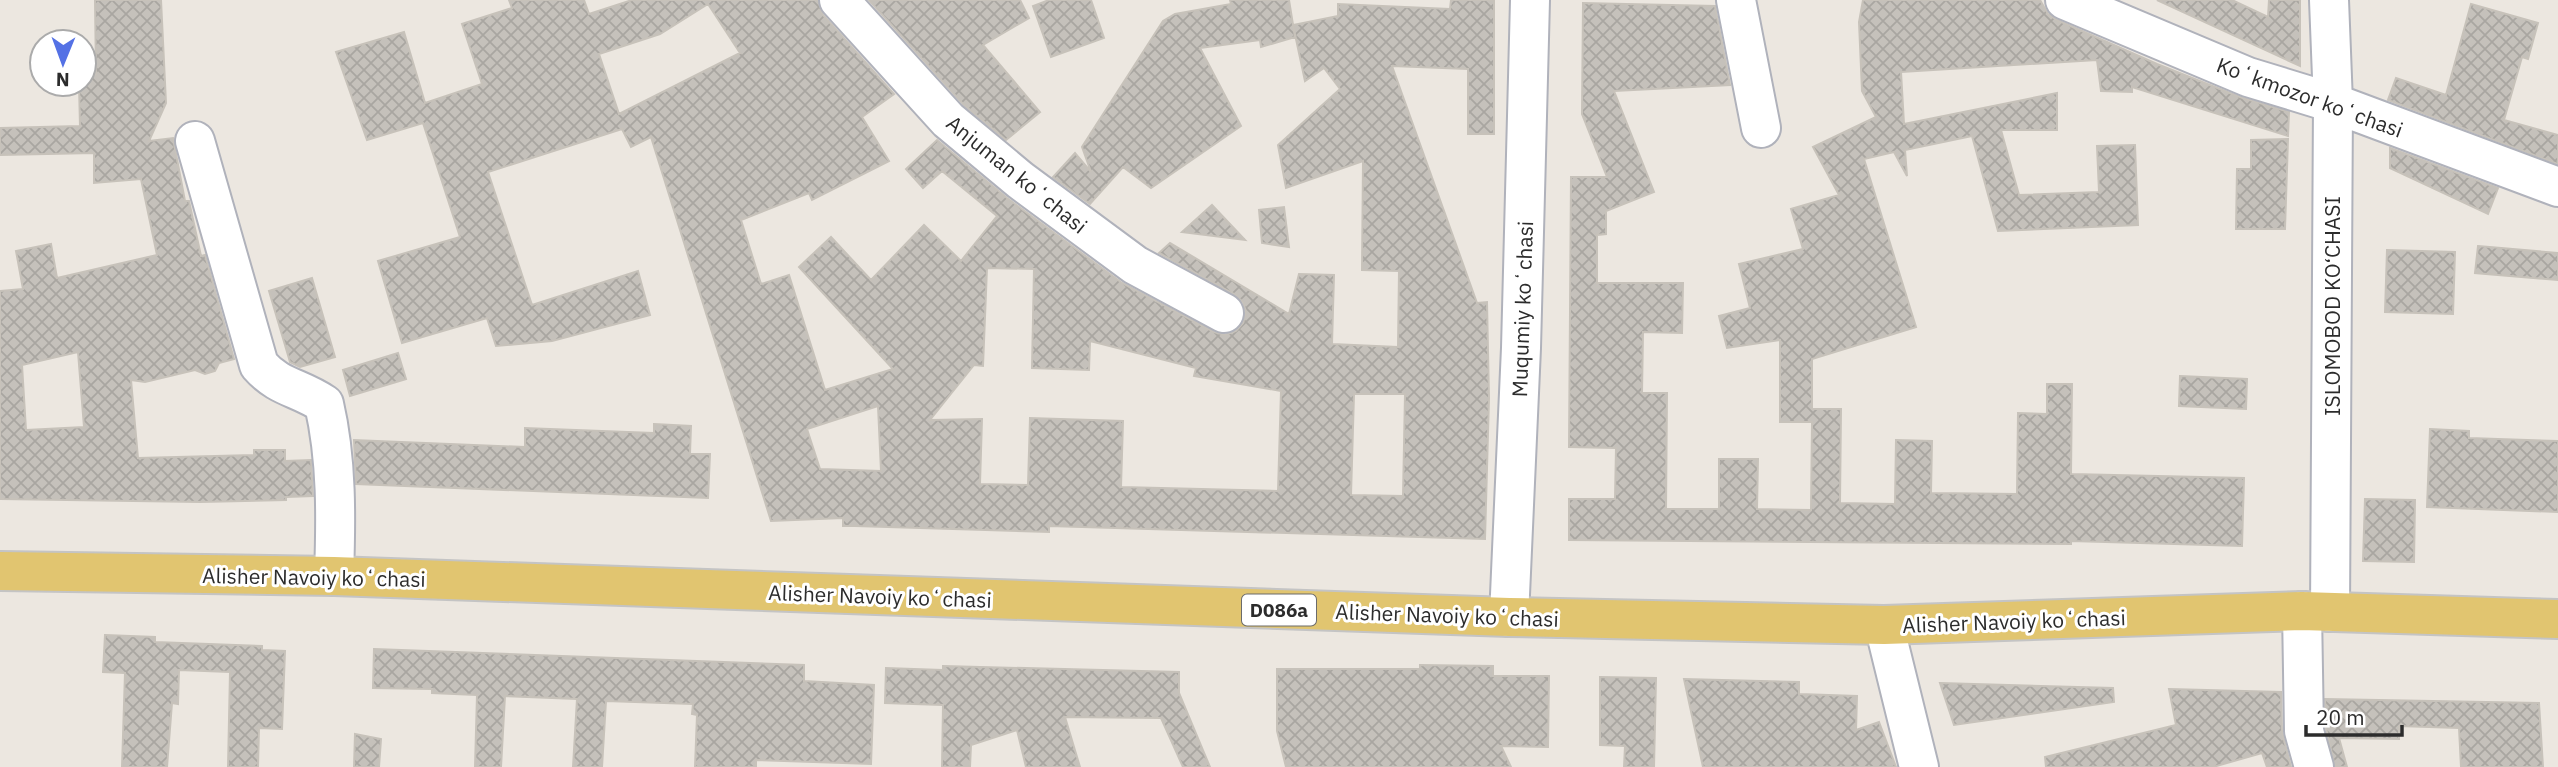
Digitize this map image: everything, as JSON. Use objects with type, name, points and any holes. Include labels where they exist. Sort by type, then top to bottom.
[{"type":"main road","name":"Alisher Navoiy koʻchasi","points":[[0,572],[334,576],[1508,617],[1884,625],[2316,612],[2558,619]]},
{"type":"street","name":"Anjuman koʻchasi","points":[[839,0],[948,120],[1020,180],[1135,265],[1224,313]]},
{"type":"street","name":"Muqumiy koʻchasi","points":[[1508,617],[1521,348],[1530,0]]},
{"type":"street","points":[[1736,0],[1760,128]]},
{"type":"street","name":"Koʻkmozor koʻchasi","points":[[2065,0],[2248,77],[2333,103],[2558,187]]},
{"type":"street","name":"ISLOMOBOD KO‘CHASI","points":[[2314,767],[2304,731],[2316,612],[2333,103],[2329,0]]},
{"type":"street","points":[[195,141],[259,365],[273,382],[306,391],[324,404],[336,512],[334,576]]},
{"type":"street","points":[[1884,625],[1919,767]]},
{"type":"building","points":[[95,0],[161,0],[166,103],[149,141],[173,138],[185,201],[189,201],[201,256],[205,255],[234,359],[219,363],[215,371],[205,374],[195,370],[145,382],[131,380],[138,458],[254,455],[254,450],[285,450],[285,461],[311,460],[313,496],[286,497],[286,500],[200,502],[0,499],[0,291],[23,289],[16,251],[51,244],[57,278],[157,255],[141,179],[94,183],[94,153],[0,155],[0,128],[80,126],[79,98],[98,98],[98,28],[95,28]],"holes":[[[78,352],[84,427],[26,430],[22,365]]]},
{"type":"building","points":[[509,0],[584,0],[589,14],[632,0],[818,0],[823,15],[894,94],[862,117],[889,161],[812,200],[809,193],[741,220],[761,284],[789,275],[825,390],[893,369],[799,267],[831,237],[871,280],[924,225],[961,261],[997,216],[942,171],[923,188],[906,169],[937,140],[1007,198],[1122,283],[1214,332],[1225,335],[1236,331],[1243,323],[1246,312],[1243,302],[1234,294],[1159,253],[1170,243],[1289,314],[1299,274],[1334,275],[1332,344],[1398,347],[1399,271],[1362,270],[1363,161],[1286,188],[1278,145],[1340,89],[1324,68],[1305,81],[1293,25],[1338,16],[1338,4],[1450,9],[1451,0],[1494,0],[1494,134],[1468,134],[1468,69],[1392,66],[1477,303],[1487,302],[1489,398],[1485,539],[1049,526],[1049,532],[843,526],[843,518],[771,521],[651,137],[631,147],[622,129],[488,172],[532,305],[638,271],[650,315],[552,341],[496,346],[487,318],[402,343],[378,261],[460,237],[423,123],[367,140],[336,52],[404,32],[425,103],[482,84],[462,24],[512,8]],"holes":[[[708,4],[740,53],[619,114],[599,54],[660,34]],[[987,268],[1034,269],[1032,368],[1089,370],[1090,341],[1196,368],[1194,376],[1281,391],[1278,491],[1121,487],[1123,421],[1030,418],[1028,485],[980,484],[982,419],[930,420],[974,365],[983,366]],[[1354,394],[1405,394],[1403,496],[1351,495]],[[878,406],[881,471],[820,469],[807,429]]]},
{"type":"building","points":[[869,0],[1020,0],[1029,18],[983,45],[1040,112],[1006,140],[963,104]]},
{"type":"building","points":[[1049,0],[1091,0],[1104,38],[1051,57],[1033,6]]},
{"type":"building","points":[[1230,0],[1289,0],[1295,37],[1261,47],[1260,40],[1200,48],[1241,126],[1151,188],[1123,167],[1090,204],[1053,177],[1075,153],[1091,172],[1082,147],[1163,21],[1175,14],[1231,4]]},
{"type":"building","points":[[1863,0],[2040,0],[2048,14],[2057,20],[2240,97],[2289,112],[2288,136],[2132,87],[2132,92],[2101,91],[2097,60],[1901,72],[1904,124],[2057,93],[2057,130],[2001,130],[2019,195],[2099,192],[2097,146],[2135,145],[2138,225],[1998,231],[1972,136],[1905,150],[1907,176],[1894,152],[1864,159],[1916,327],[1812,359],[1812,409],[1841,409],[1840,503],[1895,504],[1896,440],[1932,441],[1931,493],[2017,494],[2018,413],[2047,414],[2047,384],[2072,384],[2071,474],[2244,478],[2242,546],[2071,541],[2071,544],[1569,540],[1569,499],[1615,499],[1616,448],[1569,447],[1571,177],[1607,177],[1582,114],[1583,3],[1715,6],[1730,85],[1614,91],[1654,192],[1606,211],[1606,234],[1597,235],[1597,283],[1683,283],[1682,333],[1643,332],[1642,393],[1667,393],[1666,509],[1719,509],[1719,459],[1758,459],[1757,509],[1811,510],[1812,422],[1780,422],[1780,340],[1727,348],[1719,316],[1750,308],[1739,264],[1803,249],[1791,209],[1839,195],[1813,147],[1876,117],[1862,91],[1859,22]]},
{"type":"building","points":[[2157,0],[2232,0],[2268,17],[2269,0],[2300,0],[2300,66]]},
{"type":"building","points":[[2471,4],[2538,23],[2528,59],[2522,57],[2504,120],[2558,135],[2558,164],[2388,100],[2396,78],[2446,95]]},
{"type":"building","points":[[2288,139],[2285,229],[2236,229],[2237,169],[2251,169],[2251,140]]},
{"type":"building","points":[[2390,148],[2498,188],[2488,214],[2390,168]]},
{"type":"building","points":[[1212,205],[1245,240],[1182,232]]},
{"type":"building","points":[[1284,207],[1289,247],[1262,243],[1259,210]]},
{"type":"building","points":[[2478,246],[2558,253],[2558,280],[2475,273]]},
{"type":"building","points":[[2387,250],[2455,252],[2453,314],[2385,312]]},
{"type":"building","points":[[312,278],[335,357],[300,367],[290,362],[269,291]]},
{"type":"building","points":[[398,353],[406,379],[350,396],[343,370]]},
{"type":"building","points":[[2180,376],[2247,379],[2246,409],[2179,406]]},
{"type":"building","points":[[654,424],[691,426],[690,454],[710,454],[708,498],[356,484],[354,440],[525,447],[525,428],[654,433]]},
{"type":"building","points":[[2430,429],[2469,431],[2469,438],[2558,441],[2558,512],[2427,507]]},
{"type":"building","points":[[2365,499],[2415,500],[2414,562],[2363,561]]},
{"type":"building","points":[[105,635],[155,637],[155,642],[262,646],[262,650],[285,651],[282,729],[259,728],[258,767],[228,767],[230,672],[179,670],[178,704],[172,703],[167,767],[122,767],[125,673],[103,672]]},
{"type":"building","points":[[374,649],[804,665],[804,681],[874,685],[871,764],[756,760],[756,767],[695,767],[697,715],[692,714],[693,704],[606,701],[602,767],[573,767],[577,699],[505,696],[501,767],[475,767],[477,695],[432,693],[432,689],[373,688]]},
{"type":"building","points":[[1420,665],[1493,666],[1493,676],[1549,676],[1548,747],[1501,746],[1511,767],[1286,767],[1277,731],[1277,669],[1420,669]]},
{"type":"building","points":[[943,666],[1179,672],[1179,693],[1210,767],[1183,767],[1161,718],[1065,717],[1080,767],[1026,767],[1017,730],[971,745],[970,767],[942,767],[943,705],[885,703],[886,668],[943,670]]},
{"type":"building","points":[[1600,677],[1656,678],[1654,767],[1624,767],[1625,746],[1600,745]]},
{"type":"building","points":[[1684,679],[1799,682],[1799,694],[1857,696],[1856,730],[1879,722],[1896,767],[1703,767]]},
{"type":"building","points":[[1940,683],[2113,688],[2114,702],[1954,725]]},
{"type":"building","points":[[2169,689],[2281,692],[2282,732],[2291,767],[2267,767],[2262,753],[2213,767],[2046,767],[2045,757],[2176,725]]},
{"type":"building","points":[[2325,699],[2539,703],[2543,767],[2461,767],[2459,728],[2399,726],[2399,739],[2339,738],[2347,767],[2335,767],[2326,728]]},
{"type":"building","points":[[355,734],[381,739],[379,767],[354,767]]}]
